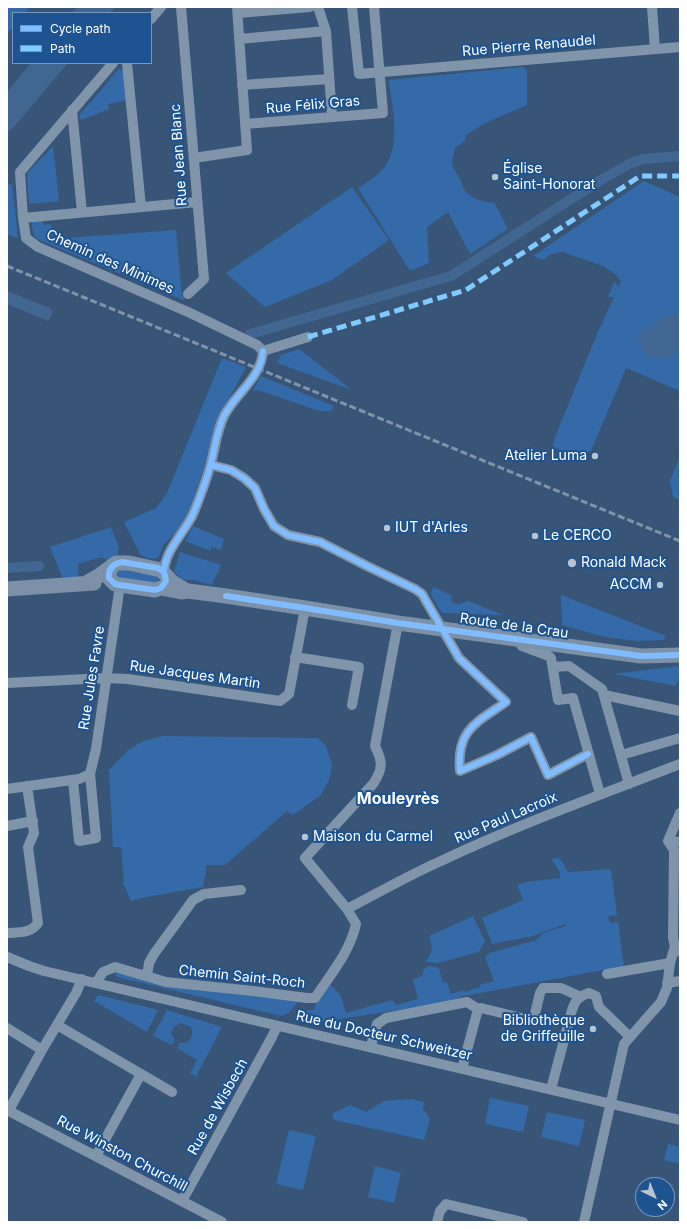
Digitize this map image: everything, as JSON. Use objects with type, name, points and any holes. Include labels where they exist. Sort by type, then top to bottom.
[{"type":"main road","name":"Route de la Crau","points":[[114,578],[116,563],[129,563],[158,568],[164,579],[181,592],[188,591],[398,623],[641,656],[680,655]]},
{"type":"main road","name":"Route de la Crau","points":[[7,588],[106,582],[114,578],[155,590],[164,579]]},
{"type":"street","points":[[152,18],[161,7]]},
{"type":"street","name":"Rue Jean Blanc","points":[[181,7],[204,279],[188,294]]},
{"type":"street","points":[[194,158],[247,150],[238,10],[308,7]]},
{"type":"street","points":[[318,7],[326,31],[332,117]]},
{"type":"street","name":"Rue Pierre Renaudel","points":[[352,7],[359,74],[680,47]]},
{"type":"street","points":[[374,7],[380,73]]},
{"type":"street","points":[[652,7],[655,49]]},
{"type":"street","points":[[239,39],[326,31]]},
{"type":"street","name":"Chemin des Minimes","points":[[111,64],[20,172],[22,218],[26,238],[38,247],[188,312],[239,336],[260,348]]},
{"type":"street","points":[[127,64],[142,207]]},
{"type":"street","name":"Rue Félix Gras","points":[[245,124],[383,113],[380,73]]},
{"type":"street","points":[[242,85],[329,79]]},
{"type":"street","points":[[72,110],[82,212]]},
{"type":"street","points":[[22,218],[197,202]]},
{"type":"street","points":[[164,579],[166,559],[194,512],[211,465],[224,417],[231,405],[254,376],[263,356],[260,348],[308,337]]},
{"type":"street","points":[[211,465],[231,470],[244,478],[255,488],[264,509],[274,526],[288,535],[320,542],[415,589],[422,594],[459,658],[506,702],[467,731],[460,748],[460,771],[497,755],[531,737],[548,776],[588,754]]},
{"type":"street","name":"Rue Jules Favre","points":[[73,780],[79,842],[96,838],[90,774],[96,749],[106,678],[114,578]]},
{"type":"street","name":"Rue Jacques Martin","points":[[7,683],[106,678],[128,679],[280,701],[289,694],[305,608]]},
{"type":"street","name":"Chemin Saint-Roch","points":[[96,983],[103,972],[115,967],[166,982],[315,998],[345,953],[354,936],[356,924],[347,909],[305,858],[373,784],[380,773],[382,762],[375,746],[398,623]]},
{"type":"street","name":"Route de la Crau","points":[[517,639],[524,648],[549,656],[552,660],[553,667]]},
{"type":"street","points":[[295,657],[359,667],[352,705]]},
{"type":"street","points":[[600,794],[573,698],[558,700],[553,667],[569,666],[603,692],[680,711]]},
{"type":"street","points":[[603,692],[629,784]]},
{"type":"street","points":[[621,755],[680,738]]},
{"type":"street","name":"Rue Paul Lacroix","points":[[347,909],[440,861],[600,794],[680,764]]},
{"type":"street","points":[[7,789],[79,779],[90,774]]},
{"type":"street","points":[[7,933],[27,932],[34,929],[38,924],[28,847],[34,833],[27,786]]},
{"type":"street","points":[[668,840],[680,813]]},
{"type":"street","points":[[7,826],[33,822]]},
{"type":"street","points":[[668,840],[680,842]]},
{"type":"street","points":[[584,1222],[624,1044],[661,1002],[667,988],[670,963],[678,947],[673,933],[674,850],[668,840]]},
{"type":"street","points":[[147,976],[149,963],[154,954],[193,900],[204,894],[241,890]]},
{"type":"street","name":"Rue du Docteur Schweitzer","points":[[7,957],[34,968],[278,1026],[371,1046],[680,1120]]},
{"type":"street","points":[[607,974],[670,963]]},
{"type":"street","points":[[8,1110],[76,993],[82,979]]},
{"type":"street","points":[[667,983],[680,981]]},
{"type":"street","points":[[371,1046],[377,1024],[386,1018],[467,1002],[478,1009],[481,1008],[530,1020],[534,1018],[540,993],[543,988],[561,988],[579,996]]},
{"type":"street","points":[[551,1089],[572,1010],[575,1001],[579,996],[589,993],[596,996],[599,1007],[630,1037]]},
{"type":"street","points":[[462,1069],[478,1009]]},
{"type":"street","points":[[57,1025],[172,1092]]},
{"type":"street","name":"Rue de Wisbech","points":[[182,1201],[278,1026]]},
{"type":"street","points":[[7,1028],[42,1050]]},
{"type":"street","points":[[96,1156],[142,1074]]},
{"type":"street","name":"Rue Winston Churchill","points":[[8,1110],[222,1222]]},
{"type":"street","points":[[437,1222],[440,1211],[446,1204],[523,1222]]},
{"type":"shaded area","points":[[7,7],[30,7],[26,12],[12,12],[12,28],[7,34]]},
{"type":"shaded area","points":[[77,7],[115,7],[111,12],[73,12]]},
{"type":"shaded area","points":[[30,64],[67,64],[14,127],[7,133],[7,92]]},
{"type":"shaded area","points":[[522,67],[527,70],[527,105],[483,124],[465,136],[466,140],[455,148],[452,159],[454,169],[466,192],[477,199],[486,202],[494,202],[508,229],[470,254],[448,212],[427,227],[429,263],[410,271],[358,188],[383,169],[389,160],[392,150],[394,127],[389,80]]},
{"type":"shaded area","points":[[119,69],[125,72],[127,100],[108,104],[109,109],[81,120],[79,116]]},
{"type":"shaded area","points":[[53,146],[59,201],[29,204],[27,173]]},
{"type":"shaded area","points":[[644,181],[680,197],[680,391],[626,368],[591,451],[585,453],[582,458],[578,458],[553,447],[553,442],[597,334],[614,297],[608,297],[614,282],[619,286],[621,281],[615,274],[603,266],[562,252],[549,255],[544,260],[533,256]]},
{"type":"shaded area","points":[[12,184],[18,238],[7,234],[7,185]]},
{"type":"shaded area","points":[[352,187],[389,240],[332,280],[265,307],[226,273]]},
{"type":"shaded area","points":[[42,219],[43,225],[51,224],[53,239],[176,230],[182,296],[185,297],[183,300],[37,239],[33,233],[31,220]]},
{"type":"shaded area","points":[[7,291],[52,309],[52,314],[48,321],[7,304]]},
{"type":"shaded area","points":[[680,311],[681,339],[678,350],[670,355],[660,358],[646,356],[638,339],[638,336],[643,329],[652,327],[661,318],[674,315]]},
{"type":"shaded area","points":[[299,349],[352,390],[277,363],[281,355]]},
{"type":"shaded area","points":[[222,358],[246,367],[226,405],[190,509],[177,532],[164,544],[159,556],[156,559],[146,558],[140,554],[124,522],[156,508],[167,493]]},
{"type":"shaded area","points":[[261,376],[334,406],[332,411],[319,411],[258,390],[252,392]]},
{"type":"shaded area","points":[[680,456],[680,500],[673,497],[670,481]]},
{"type":"shaded area","points":[[193,526],[224,539],[221,550],[212,547],[210,551],[185,541]]},
{"type":"shaded area","points":[[111,527],[119,547],[117,555],[107,561],[102,557],[78,564],[79,577],[63,579],[50,547]]},
{"type":"shaded area","points":[[180,552],[221,565],[212,585],[182,579],[174,572]]},
{"type":"shaded area","points":[[120,567],[157,576],[158,580],[156,583],[119,578],[117,572]]},
{"type":"shaded area","points":[[433,587],[451,595],[452,603],[459,604],[468,601],[503,615],[442,613],[431,595]]},
{"type":"shaded area","points":[[561,595],[666,636],[664,640],[638,641],[605,637],[562,625]]},
{"type":"shaded area","points":[[680,666],[680,682],[677,681],[676,686],[614,674]]},
{"type":"shaded area","points":[[163,736],[318,738],[326,746],[332,765],[329,780],[321,795],[293,815],[287,811],[225,865],[207,865],[203,887],[131,901],[124,885],[121,847],[113,847],[109,770],[128,750],[143,741]]},
{"type":"shaded area","points":[[559,858],[568,872],[611,869],[617,915],[608,916],[610,923],[618,922],[624,966],[459,997],[446,1003],[326,1021],[309,1022],[297,1019],[304,1012],[314,1010],[317,1002],[329,983],[341,996],[346,1013],[392,1000],[397,1005],[418,999],[413,980],[423,975],[423,970],[425,968],[432,966],[439,968],[443,983],[447,982],[451,994],[464,990],[465,992],[480,987],[480,985],[494,981],[485,957],[489,953],[537,940],[543,933],[566,926],[565,924],[533,936],[492,944],[482,918],[523,900],[517,885],[526,882],[560,878],[560,872],[551,859]]},
{"type":"shaded area","points":[[473,916],[485,941],[479,952],[438,963],[425,962],[430,956],[432,950],[429,936]]},
{"type":"shaded area","points":[[117,972],[298,1001],[289,1012],[281,1016],[117,977],[115,974]]},
{"type":"shaded area","points":[[98,995],[158,1010],[147,1032],[94,1001]]},
{"type":"shaded area","points":[[167,1010],[222,1027],[196,1077],[190,1073],[197,1060],[177,1048],[179,1043],[186,1043],[191,1038],[191,1027],[181,1023],[174,1027],[171,1033],[175,1040],[172,1045],[153,1036]]},
{"type":"shaded area","points":[[490,1098],[529,1106],[523,1132],[485,1124]]},
{"type":"shaded area","points":[[411,1099],[424,1102],[423,1109],[430,1119],[424,1140],[334,1120],[332,1114],[350,1105],[366,1112],[384,1101]]},
{"type":"shaded area","points":[[547,1112],[585,1120],[579,1146],[541,1137]]},
{"type":"shaded area","points":[[289,1130],[316,1136],[303,1190],[276,1184]]},
{"type":"shaded area","points":[[668,1144],[680,1147],[680,1164],[664,1160]]},
{"type":"shaded area","points":[[375,1166],[401,1173],[394,1203],[368,1197]]},
{"type":"waterway","points":[[250,334],[451,276],[601,180],[629,164],[643,159],[680,156]]},
{"type":"waterway","points":[[7,568],[39,566]]},
{"type":"railway","points":[[7,266],[680,541]]},
{"type":"marked path","points":[[308,337],[466,290],[640,176],[680,176]]},
{"type":"cycle path","points":[[164,572],[168,556],[190,520],[199,500],[208,475],[218,433],[224,416],[258,369],[263,351]]},
{"type":"cycle path","points":[[211,465],[231,470],[244,478],[255,488],[264,509],[274,526],[288,535],[320,542],[415,589],[422,594],[459,658],[506,702],[486,715],[465,736],[461,746],[460,771],[497,755],[531,737],[548,775],[588,754]]},
{"type":"cycle path","points":[[122,562],[158,568],[164,572],[166,581],[161,588],[155,590],[115,584],[109,578],[109,572],[116,564],[122,562]]},
{"type":"cycle path","points":[[226,596],[398,623],[641,656],[680,655]]},
{"type":"place","name":"Église Saint-Honorat","points":[[495,177]]},
{"type":"place","name":"Atelier Luma","points":[[595,456]]},
{"type":"place","name":"IUT d'Arles","points":[[387,528]]},
{"type":"place","name":"Le CERCO","points":[[535,536]]},
{"type":"place","name":"Ronald Mack","points":[[572,563]]},
{"type":"place","name":"ACCM","points":[[660,585]]},
{"type":"place","name":"Maison du Carmel","points":[[305,837]]},
{"type":"place","name":"Bibliothèque de Griffeuille","points":[[593,1029]]},
{"type":"district","name":"Mouleyrès","points":[[398,799]]}]
